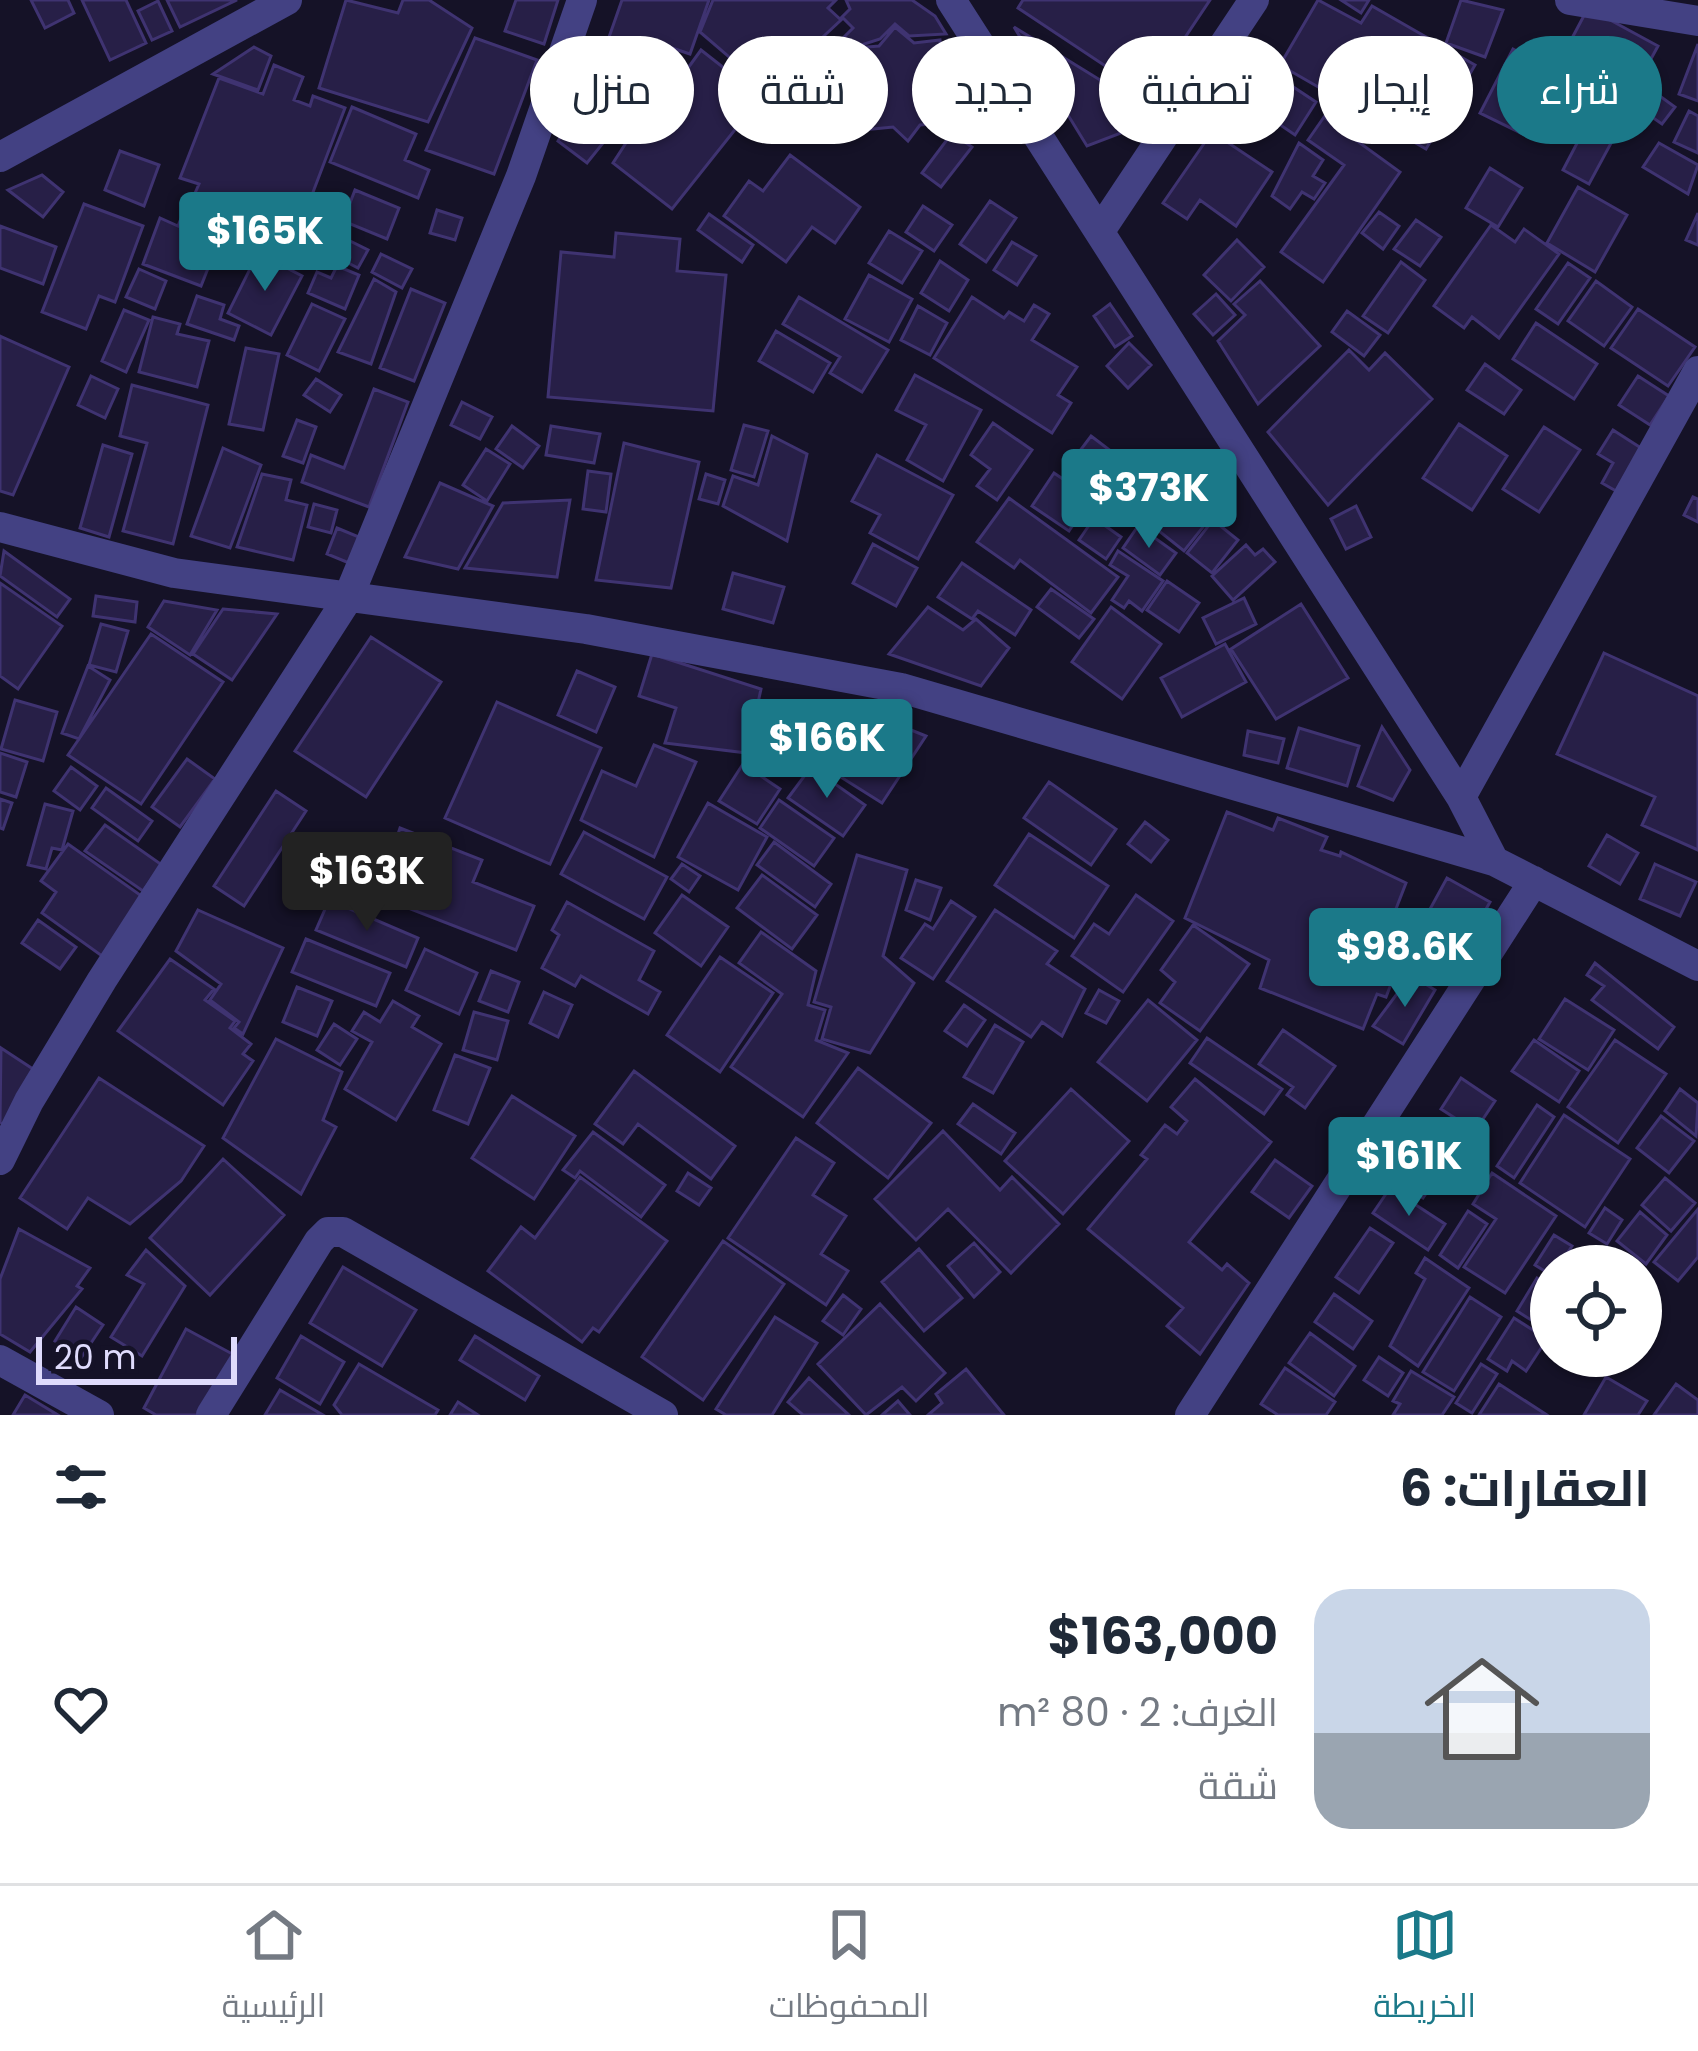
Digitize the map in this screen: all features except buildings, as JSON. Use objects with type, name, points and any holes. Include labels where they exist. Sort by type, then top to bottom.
[{"type":"street","points":[[0,157],[287,0]]},
{"type":"street","points":[[0,1160],[28,1101],[102,980],[348,598],[521,176],[582,0]]},
{"type":"street","points":[[951,0],[1461,797],[1494,861]]},
{"type":"street","points":[[1100,230],[1254,0]]},
{"type":"street","points":[[1570,0],[1698,21]]},
{"type":"street","points":[[1461,797],[1698,370]]},
{"type":"street","points":[[0,527],[174,573],[586,629],[901,688],[1494,861],[1698,965]]},
{"type":"street","points":[[1190,1415],[1534,881]]},
{"type":"street","points":[[211,1415],[328,1232],[343,1232],[663,1415]]},
{"type":"street","points":[[0,1360],[99,1415]]}]
